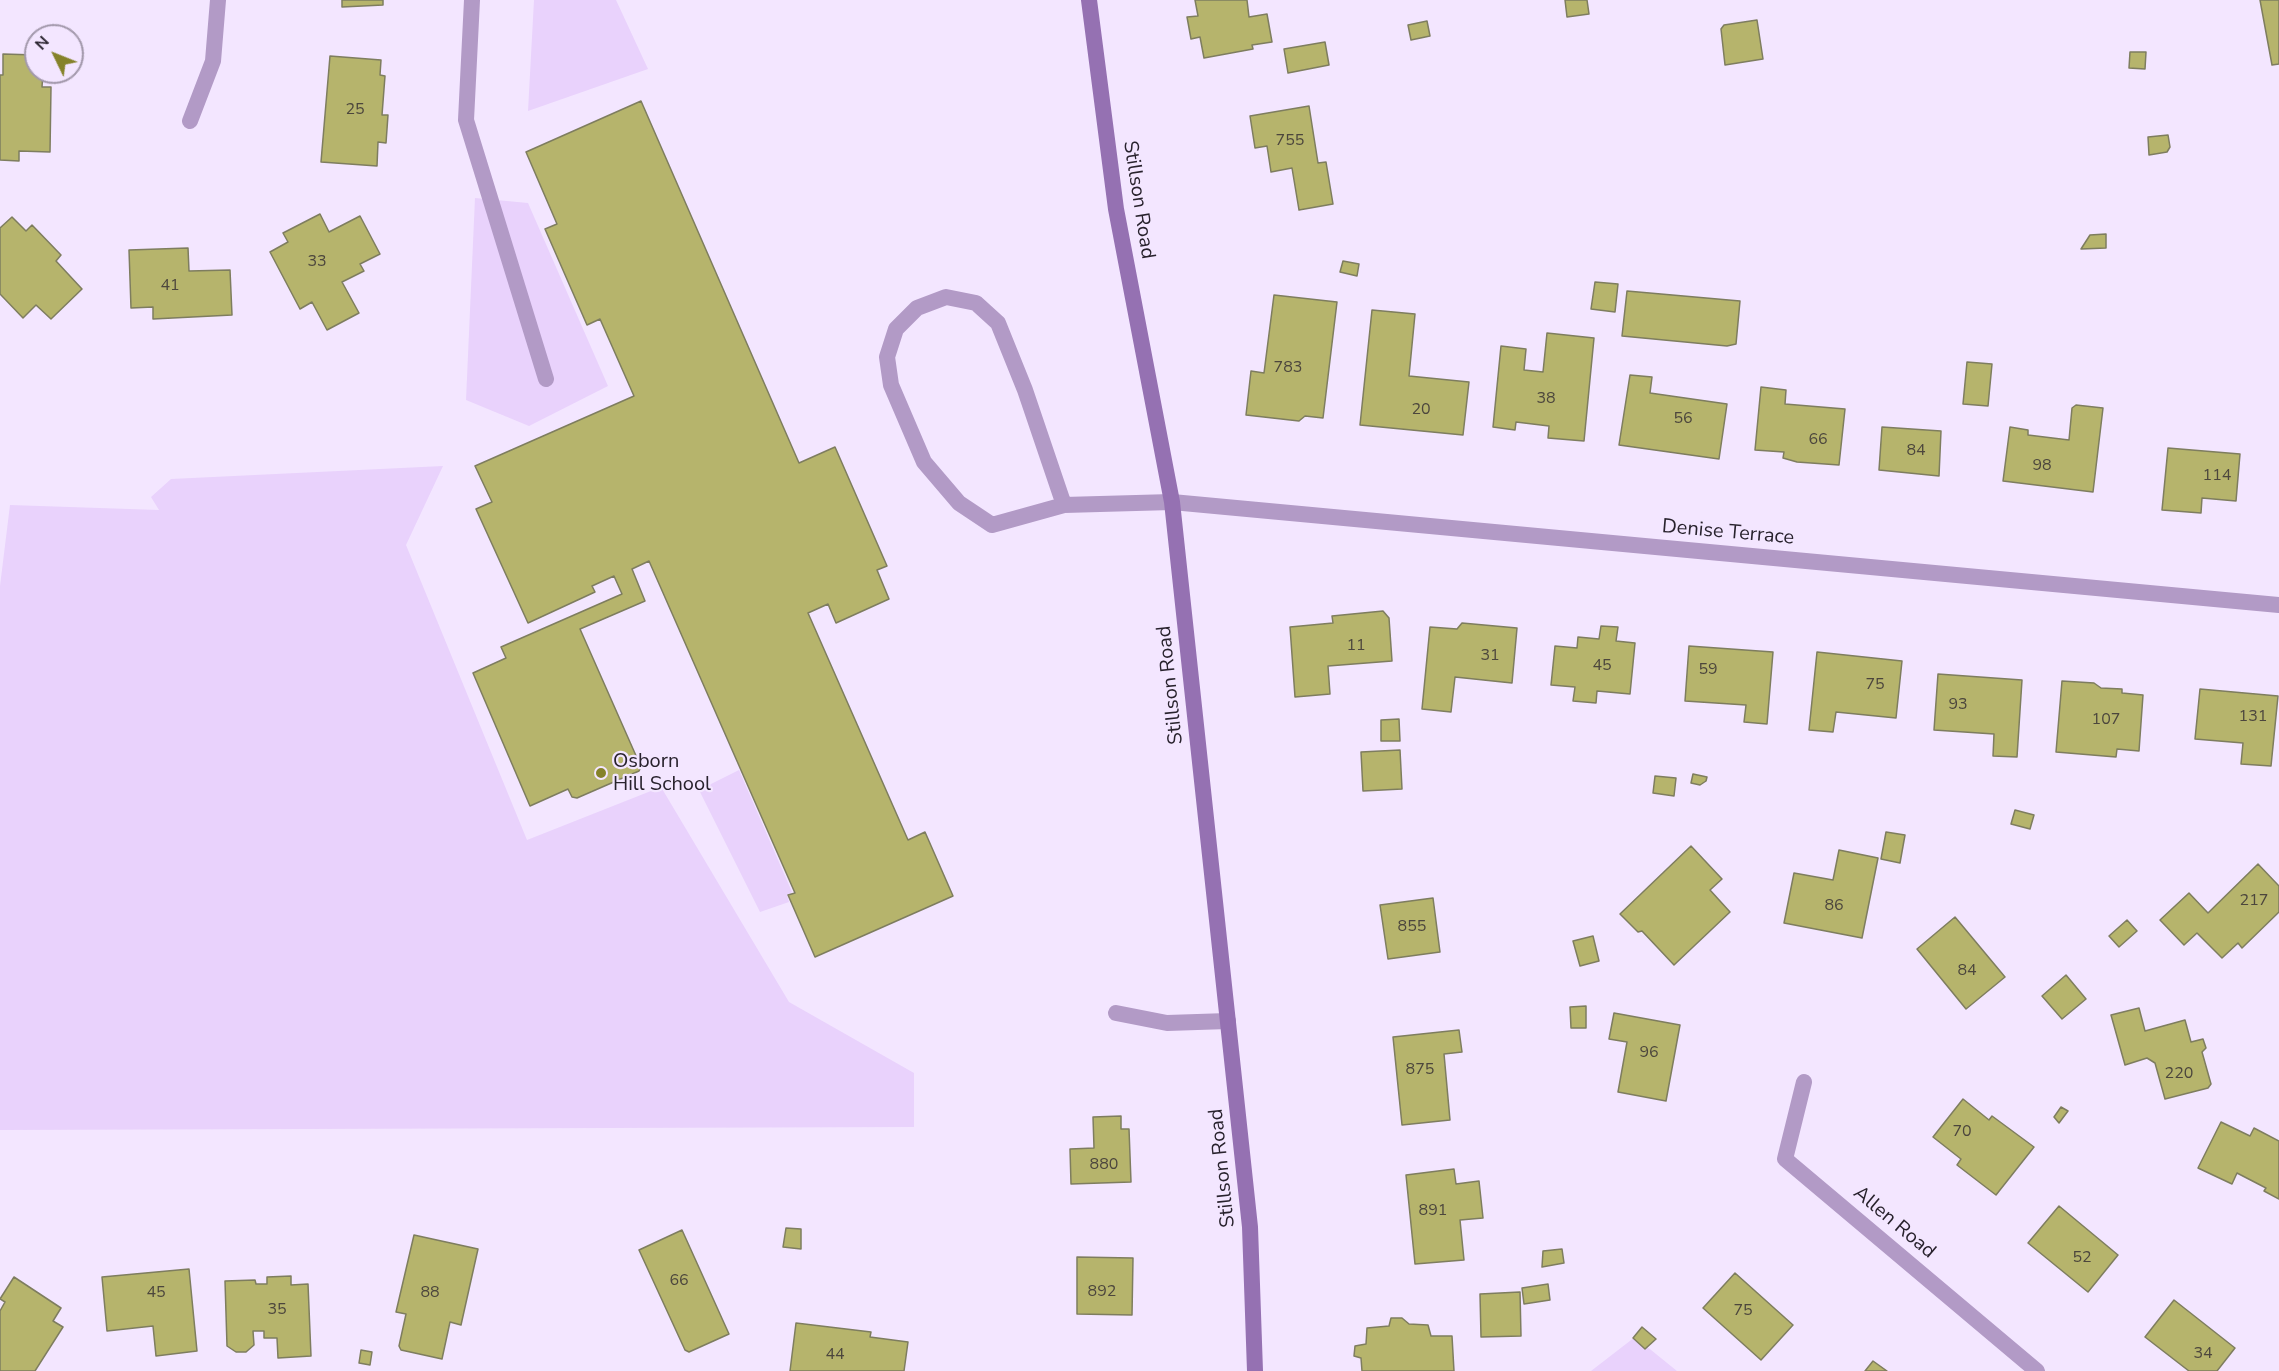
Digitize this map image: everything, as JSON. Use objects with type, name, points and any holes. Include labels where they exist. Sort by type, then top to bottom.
[{"type":"main road","name":"Stillson Road","points":[[1089,0],[1116,209],[1172,502],[1250,1227],[1255,1371]]},
{"type":"street","points":[[189,121],[213,61],[218,0]]},
{"type":"street","points":[[472,0],[465,120],[546,379]]},
{"type":"street","name":"Denise Terrace","points":[[1064,505],[1025,390],[998,323],[976,303],[946,297],[917,308],[896,329],[887,357],[891,385],[924,462],[959,503],[992,525],[1064,505],[1172,502],[2279,605]]},
{"type":"street","points":[[1116,1013],[1167,1023],[1228,1021]]},
{"type":"street","name":"Allen Road","points":[[1804,1082],[1785,1159],[2037,1371]]},
{"type":"shaded area","points":[[534,0],[616,0],[648,69],[528,111]]},
{"type":"shaded area","points":[[475,198],[528,203],[608,386],[529,426],[466,400]]},
{"type":"shaded area","points":[[443,466],[406,545],[527,840],[661,787],[789,1002],[914,1073],[914,1127],[0,1130],[0,586],[10,505],[159,510],[151,497],[171,479]]},
{"type":"shaded area","points":[[739,770],[792,892],[787,895],[789,902],[760,912],[699,790]]},
{"type":"shaded area","points":[[1635,1337],[1677,1371],[1591,1371]]},
{"type":"building","points":[[342,0],[383,0],[383,5],[342,7]]},
{"type":"building","points":[[1195,0],[1247,0],[1249,17],[1267,14],[1272,42],[1252,45],[1253,49],[1204,58],[1200,37],[1191,39],[1187,17],[1198,16]]},
{"type":"building","points":[[1565,0],[1587,0],[1589,14],[1567,17]]},
{"type":"building","points":[[2260,0],[2279,0],[2279,64],[2272,65]]},
{"type":"building","points":[[1757,20],[1763,59],[1725,65],[1721,29],[1724,25]]},
{"type":"building","points":[[1427,21],[1430,36],[1411,40],[1408,25]]},
{"type":"building","points":[[1325,42],[1329,65],[1288,73],[1284,49]]},
{"type":"building","points":[[2130,52],[2146,52],[2145,69],[2129,68]]},
{"type":"building","points":[[3,54],[24,55],[24,84],[42,84],[42,87],[51,87],[50,152],[19,151],[19,161],[0,160],[0,75],[3,75]]},
{"type":"building","points":[[330,56],[381,60],[380,75],[385,76],[382,115],[388,115],[386,143],[378,142],[377,166],[321,162]]},
{"type":"building","points":[[641,101],[799,463],[835,447],[887,566],[877,570],[889,599],[836,623],[828,604],[808,613],[908,840],[925,832],[953,896],[815,957],[788,895],[795,893],[649,561],[632,569],[645,601],[580,629],[641,767],[639,771],[577,798],[572,797],[568,789],[530,806],[473,673],[506,658],[501,647],[622,594],[614,576],[592,586],[595,592],[528,623],[476,509],[492,502],[475,466],[634,396],[600,319],[587,325],[545,229],[557,224],[526,152]]},
{"type":"building","points":[[1309,106],[1318,163],[1326,162],[1333,204],[1299,210],[1292,168],[1271,172],[1267,146],[1255,148],[1250,116]]},
{"type":"building","points":[[2168,135],[2170,147],[2167,152],[2149,155],[2148,137]]},
{"type":"building","points":[[320,214],[329,232],[360,216],[380,254],[360,264],[364,271],[342,282],[359,313],[327,330],[312,302],[300,309],[270,252],[288,242],[283,233]]},
{"type":"building","points":[[12,217],[26,231],[32,225],[61,255],[56,261],[82,289],[51,319],[36,305],[23,318],[0,294],[0,228]]},
{"type":"building","points":[[2106,234],[2106,248],[2081,249],[2090,235]]},
{"type":"building","points":[[188,248],[189,271],[230,270],[232,315],[153,319],[153,307],[131,308],[129,250]]},
{"type":"building","points":[[1343,261],[1359,264],[1357,276],[1340,272]]},
{"type":"building","points":[[1595,282],[1618,284],[1615,312],[1591,309]]},
{"type":"building","points":[[1627,291],[1740,301],[1736,344],[1727,346],[1622,336]]},
{"type":"building","points":[[1274,295],[1337,302],[1323,418],[1305,416],[1299,421],[1246,415],[1251,371],[1264,373]]},
{"type":"building","points":[[1372,310],[1415,314],[1409,376],[1469,382],[1463,435],[1360,425]]},
{"type":"building","points":[[1547,333],[1594,338],[1584,441],[1548,438],[1549,426],[1516,422],[1515,430],[1493,427],[1501,346],[1526,349],[1524,370],[1543,372]]},
{"type":"building","points":[[1967,362],[1992,364],[1988,406],[1963,404]]},
{"type":"building","points":[[1630,375],[1652,377],[1650,393],[1727,404],[1719,459],[1619,445]]},
{"type":"building","points":[[1761,387],[1786,390],[1785,404],[1845,409],[1839,465],[1797,462],[1783,458],[1784,452],[1755,450]]},
{"type":"building","points":[[2076,405],[2103,408],[2093,492],[2003,481],[2010,427],[2028,430],[2028,435],[2069,440],[2072,408]]},
{"type":"building","points":[[1882,427],[1941,431],[1939,476],[1879,470]]},
{"type":"building","points":[[2168,448],[2240,454],[2236,501],[2202,498],[2201,513],[2162,510]]},
{"type":"building","points":[[1383,611],[1389,618],[1392,661],[1328,666],[1330,694],[1295,697],[1290,627],[1333,623],[1332,616]]},
{"type":"building","points":[[1462,623],[1517,628],[1512,683],[1455,677],[1451,712],[1422,709],[1430,627],[1457,629]]},
{"type":"building","points":[[1601,626],[1618,627],[1616,641],[1635,643],[1630,694],[1597,691],[1596,703],[1573,701],[1575,687],[1551,685],[1555,646],[1577,648],[1578,637],[1599,639]]},
{"type":"building","points":[[1689,646],[1773,652],[1767,724],[1744,722],[1746,705],[1685,701]]},
{"type":"building","points":[[1817,652],[1902,661],[1896,718],[1836,712],[1833,732],[1809,730]]},
{"type":"building","points":[[1938,674],[2022,680],[2017,757],[1993,756],[1994,734],[1934,730]]},
{"type":"building","points":[[2062,681],[2094,683],[2101,688],[2122,689],[2122,693],[2143,695],[2139,751],[2117,749],[2116,757],[2056,752]]},
{"type":"building","points":[[2200,689],[2278,696],[2271,766],[2241,764],[2243,743],[2195,739]]},
{"type":"building","points":[[1399,719],[1400,741],[1381,741],[1381,720]]},
{"type":"building","points":[[1400,750],[1402,789],[1363,791],[1361,752]]},
{"type":"building","points":[[1693,774],[1707,777],[1706,781],[1700,785],[1691,783]]},
{"type":"building","points":[[1655,776],[1676,778],[1674,796],[1653,793]]},
{"type":"building","points":[[2015,810],[2034,815],[2030,829],[2011,824]]},
{"type":"building","points":[[1886,832],[1905,835],[1900,863],[1881,859]]},
{"type":"building","points":[[1691,846],[1722,879],[1710,890],[1730,912],[1674,965],[1642,931],[1638,932],[1620,914]]},
{"type":"building","points":[[1839,850],[1878,858],[1862,938],[1784,923],[1794,873],[1833,880]]},
{"type":"building","points":[[2258,864],[2279,886],[2279,912],[2242,948],[2238,943],[2222,958],[2197,933],[2184,945],[2160,920],[2189,893],[2208,913]]},
{"type":"building","points":[[1433,898],[1440,952],[1388,959],[1380,905]]},
{"type":"building","points":[[1955,917],[2005,977],[1966,1009],[1917,949]]},
{"type":"building","points":[[2127,920],[2137,931],[2119,947],[2109,936]]},
{"type":"building","points":[[1593,936],[1599,961],[1580,966],[1573,941]]},
{"type":"building","points":[[2066,975],[2086,999],[2062,1019],[2042,996]]},
{"type":"building","points":[[1586,1006],[1586,1028],[1571,1028],[1570,1007]]},
{"type":"building","points":[[2139,1008],[2145,1031],[2185,1020],[2191,1042],[2203,1039],[2206,1048],[2202,1052],[2211,1084],[2208,1088],[2165,1099],[2155,1063],[2147,1058],[2125,1065],[2111,1015]]},
{"type":"building","points":[[1614,1013],[1680,1025],[1666,1101],[1618,1092],[1627,1042],[1609,1039]]},
{"type":"building","points":[[1459,1030],[1462,1052],[1444,1054],[1450,1120],[1402,1125],[1393,1037]]},
{"type":"building","points":[[1963,1099],[1989,1120],[1992,1116],[2034,1147],[1996,1195],[1957,1165],[1961,1159],[1933,1137]]},
{"type":"building","points":[[2061,1107],[2068,1111],[2059,1123],[2054,1117]]},
{"type":"building","points":[[1121,1116],[1121,1129],[1129,1129],[1131,1182],[1071,1184],[1070,1149],[1094,1148],[1093,1117]]},
{"type":"building","points":[[2221,1122],[2250,1136],[2254,1128],[2279,1141],[2279,1199],[2264,1191],[2266,1188],[2237,1173],[2232,1184],[2198,1168]]},
{"type":"building","points":[[1454,1169],[1456,1184],[1479,1181],[1483,1218],[1460,1220],[1464,1260],[1415,1264],[1406,1175]]},
{"type":"building","points":[[2059,1206],[2118,1255],[2088,1292],[2028,1243]]},
{"type":"building","points":[[786,1228],[801,1229],[801,1249],[783,1247]]},
{"type":"building","points":[[682,1230],[729,1334],[689,1352],[685,1350],[639,1250]]},
{"type":"building","points":[[414,1235],[478,1249],[461,1325],[450,1322],[442,1359],[401,1350],[399,1346],[406,1314],[396,1312]]},
{"type":"building","points":[[1562,1249],[1564,1263],[1542,1267],[1543,1251]]},
{"type":"building","points":[[1077,1257],[1133,1258],[1132,1315],[1077,1314]]},
{"type":"building","points":[[189,1269],[197,1351],[156,1356],[153,1326],[107,1331],[102,1277]]},
{"type":"building","points":[[1735,1273],[1793,1325],[1761,1360],[1703,1308]]},
{"type":"building","points":[[291,1276],[291,1285],[308,1284],[311,1356],[278,1358],[277,1338],[264,1338],[264,1331],[253,1331],[254,1345],[246,1352],[236,1352],[227,1346],[225,1281],[255,1280],[256,1284],[267,1284],[267,1277]]},
{"type":"building","points":[[14,1277],[61,1308],[53,1321],[63,1327],[35,1371],[0,1371],[0,1311],[5,1302],[0,1299]]},
{"type":"building","points":[[1548,1284],[1550,1300],[1524,1304],[1522,1288]]},
{"type":"building","points":[[1520,1292],[1521,1336],[1481,1337],[1480,1294]]},
{"type":"building","points":[[2174,1300],[2235,1348],[2217,1371],[2189,1371],[2145,1337]]},
{"type":"building","points":[[1391,1318],[1402,1318],[1409,1324],[1428,1325],[1431,1336],[1452,1336],[1454,1371],[1362,1371],[1361,1358],[1354,1356],[1355,1346],[1366,1344],[1367,1328],[1389,1326]]},
{"type":"building","points":[[796,1323],[871,1332],[870,1337],[908,1342],[904,1371],[790,1371]]},
{"type":"building","points":[[1642,1327],[1656,1339],[1645,1349],[1633,1338]]},
{"type":"building","points":[[361,1350],[372,1352],[370,1365],[359,1363]]},
{"type":"building","points":[[1873,1361],[1887,1371],[1865,1371]]},
{"type":"place","name":"Osborn Hill School","points":[[601,773]]}]
